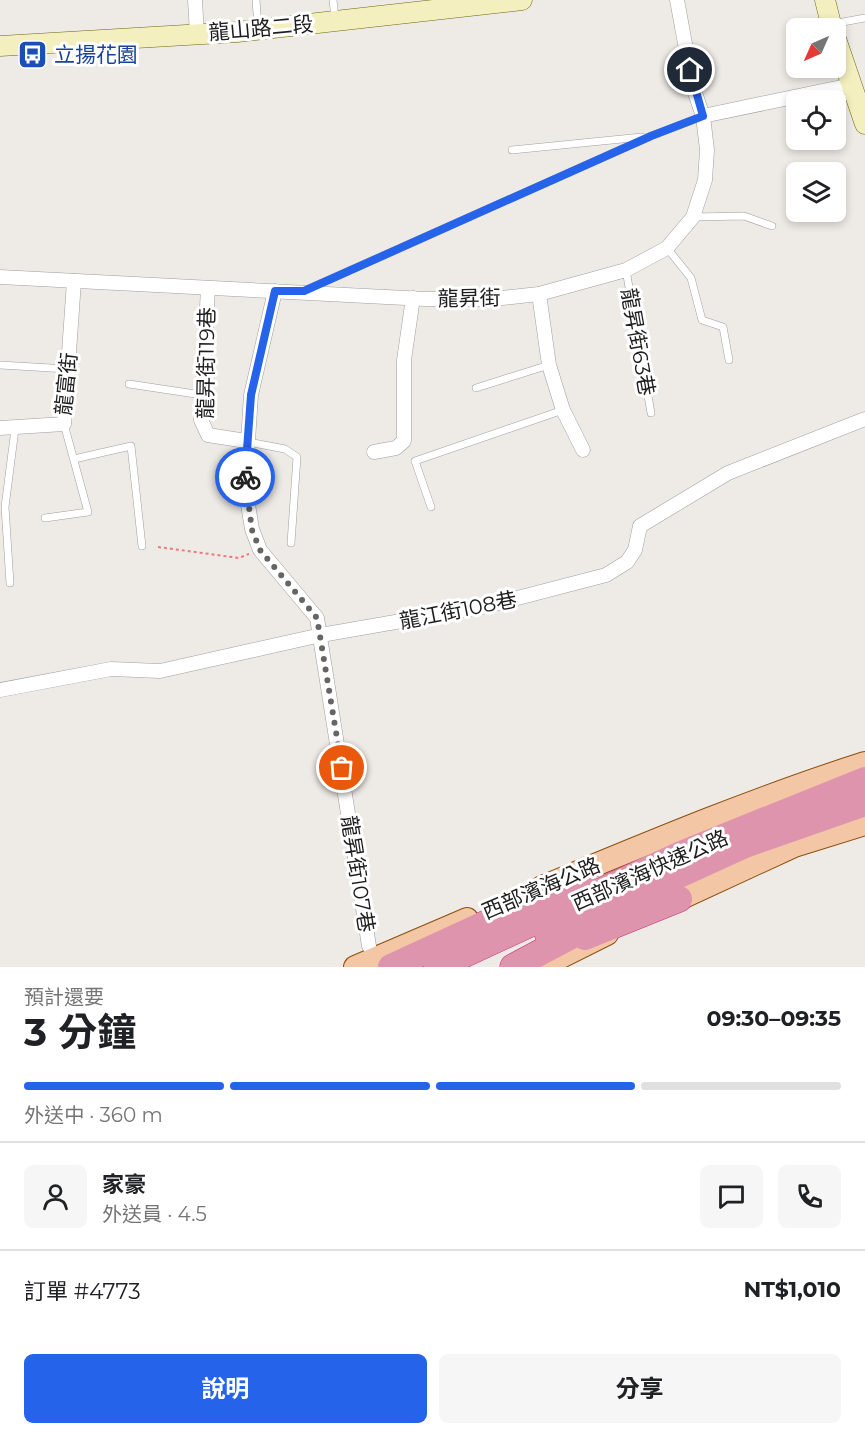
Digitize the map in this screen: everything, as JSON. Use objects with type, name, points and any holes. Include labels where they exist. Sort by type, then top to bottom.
[{"type":"highway","name":"西部濱海快速公路","points":[[438,967],[679,876],[865,780]]},
{"type":"highway","name":"西部濱海快速公路","points":[[477,967],[745,845],[865,803]]},
{"type":"highway","points":[[528,965],[679,876]]},
{"type":"highway","points":[[390,967],[539,898],[679,876]]},
{"type":"main road","name":"西部濱海公路","points":[[355,967],[646,844],[865,762]]},
{"type":"main road","points":[[679,876],[794,846],[865,824]]},
{"type":"street","points":[[195,0],[197,34]]},
{"type":"street","name":"龍山路二段","points":[[0,46],[258,29],[335,21],[416,6],[522,0]]},
{"type":"street","name":"龍昇街","points":[[0,277],[413,298],[493,299],[539,294],[626,270],[667,248],[693,216],[705,180],[707,150],[703,116],[693,87],[677,0]]},
{"type":"street","points":[[825,0],[830,18]]},
{"type":"street","points":[[846,70],[865,124]]},
{"type":"street","points":[[703,116],[851,85]]},
{"type":"street","name":"龍富街","points":[[0,428],[15,429],[64,424],[74,281]]},
{"type":"street","name":"龍昇街119巷","points":[[208,288],[201,420],[208,435],[246,441]]},
{"type":"street","name":"龍昇街107巷","points":[[275,291],[251,395],[246,441],[245,486],[252,530],[260,550],[308,604],[317,618],[369,946]]},
{"type":"street","points":[[539,294],[549,365],[563,410],[583,450]]},
{"type":"street","points":[[374,452],[396,448],[404,441],[404,360],[413,298]]},
{"type":"street","name":"龍江街108巷","points":[[0,690],[111,669],[160,671],[321,635],[487,606],[606,575],[627,562],[635,550],[640,526],[728,473],[865,419]]},
{"type":"lane","points":[[256,0],[258,29]]},
{"type":"lane","points":[[333,0],[335,21]]},
{"type":"lane","points":[[846,25],[865,18]]},
{"type":"lane","points":[[304,291],[651,136],[703,116]]},
{"type":"lane","points":[[512,150],[651,136]]},
{"type":"lane","points":[[693,216],[744,216],[772,226]]},
{"type":"lane","points":[[667,248],[691,278],[702,320],[723,327],[729,360]]},
{"type":"lane","name":"龍昇街63巷","points":[[626,270],[651,413]]},
{"type":"lane","points":[[0,365],[68,369]]},
{"type":"lane","points":[[476,388],[549,365]]},
{"type":"lane","points":[[129,384],[202,395]]},
{"type":"lane","points":[[431,507],[415,461],[563,410]]},
{"type":"lane","points":[[45,518],[88,512],[64,424]]},
{"type":"lane","points":[[10,583],[3,507],[15,429]]},
{"type":"lane","points":[[246,441],[285,448],[297,457],[291,543]]},
{"type":"lane","points":[[74,459],[131,446],[142,546]]},
{"type":"path","points":[[158,547],[239,558],[260,550]]},
{"type":"way so far","points":[[245,477],[252,530],[260,550],[308,604],[317,618],[342,768]]},
{"type":"place","name":"立揚花園","points":[[33,54]]},
{"type":"route","points":[[245,477],[251,395],[275,291],[304,291],[651,136],[703,116],[690,70]]}]
